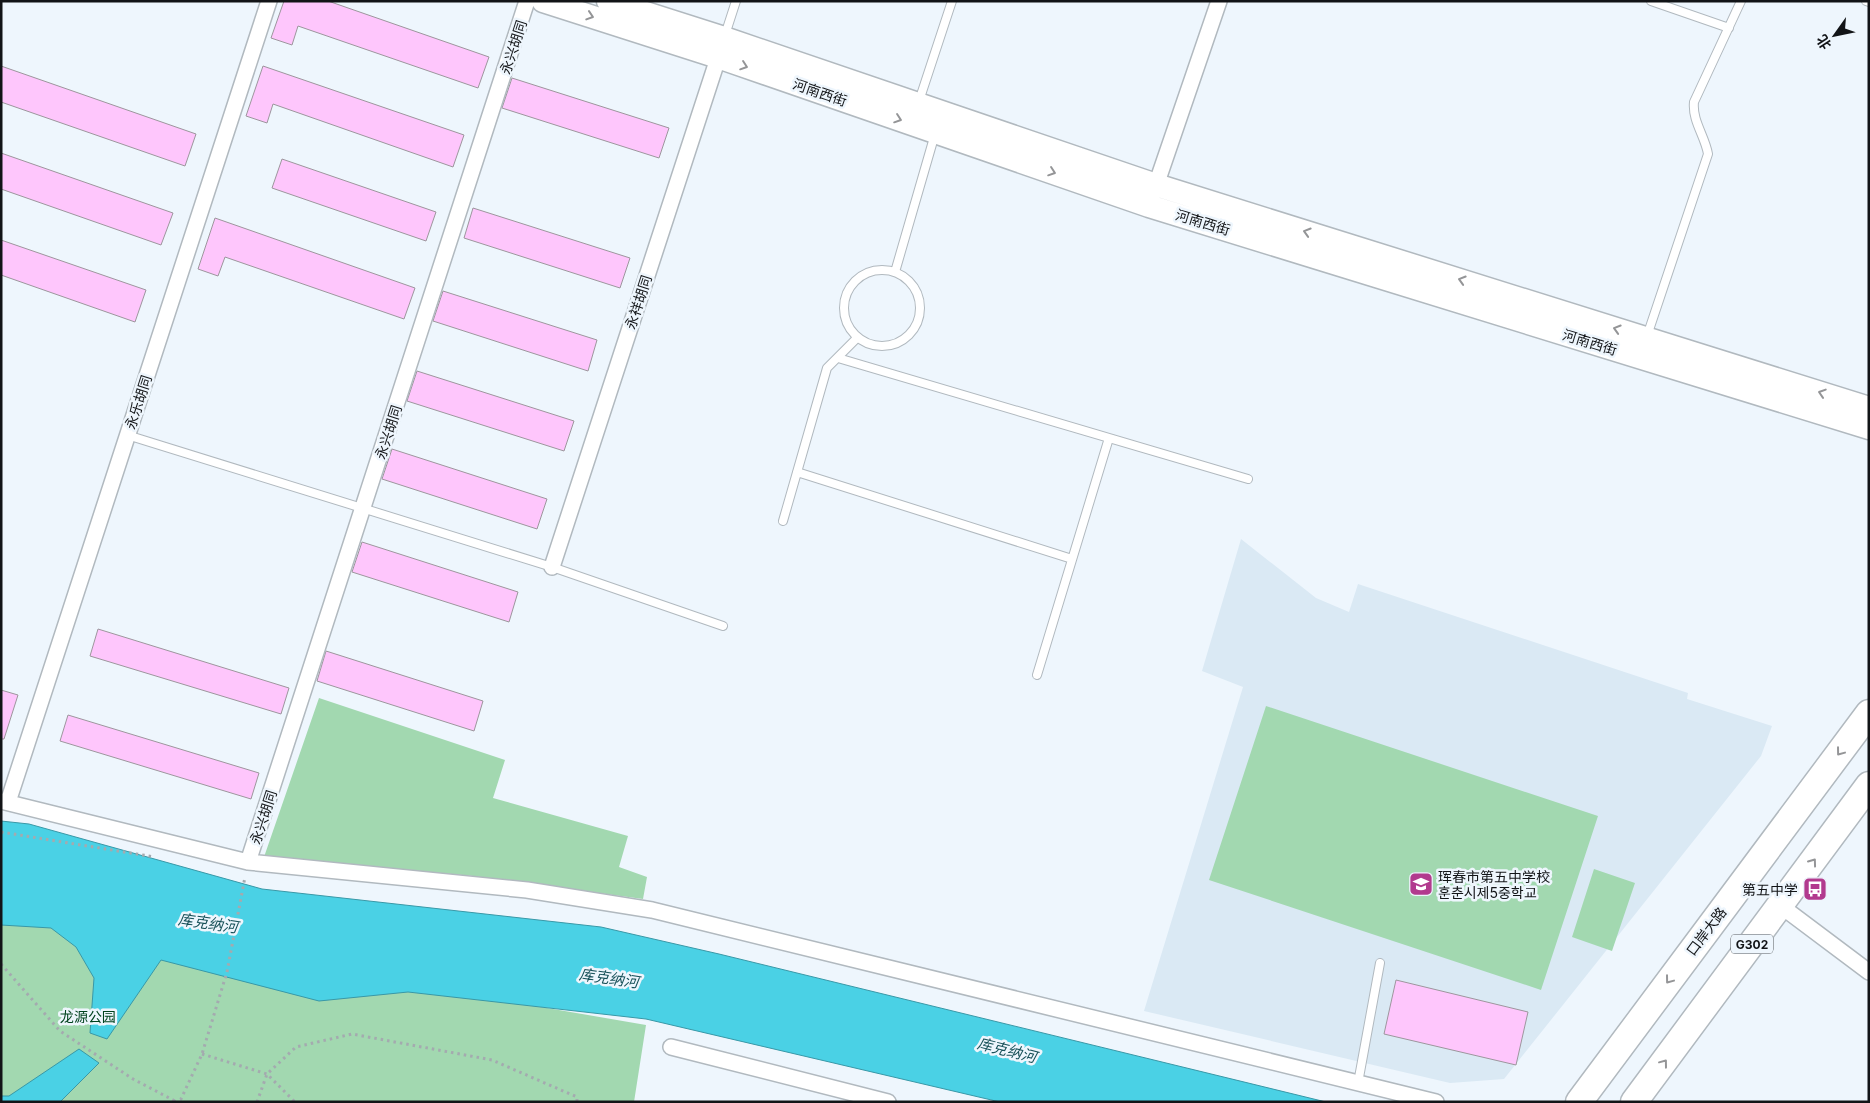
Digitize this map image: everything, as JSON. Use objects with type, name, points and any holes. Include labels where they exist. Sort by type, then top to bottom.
[{"type":"highway","name":"口岸大路","points":[[1579,1102],[1869,712]]},
{"type":"highway","name":"G302","points":[[1634,1102],[1869,785]]},
{"type":"main road","name":"河南西街","points":[[543,1],[721,47],[918,104],[1153,195],[1869,428]]},
{"type":"main road","name":"河南西街","points":[[608,1],[935,132],[1647,338],[1869,408]]},
{"type":"street","name":"永乐胡同","points":[[4,802],[127,435],[269,1]]},
{"type":"street","name":"永兴胡同","points":[[248,862],[527,1]]},
{"type":"street","points":[[1153,195],[1219,1]]},
{"type":"street","name":"永祥胡同","points":[[552,567],[721,47]]},
{"type":"street","points":[[4,802],[248,862],[527,890],[652,910],[1436,1102]]},
{"type":"street","points":[[1780,906],[1869,972]]},
{"type":"street","points":[[671,1047],[888,1102]]},
{"type":"lane","points":[[721,47],[736,1]]},
{"type":"lane","points":[[918,104],[952,1]]},
{"type":"lane","points":[[1651,1],[1729,28]]},
{"type":"lane","points":[[1647,338],[1708,154],[1706,142],[1693,113],[1694,102],[1741,1]]},
{"type":"lane","points":[[895,272],[935,132]]},
{"type":"lane","points":[[876,270],[895,272],[910,281],[917,291],[921,303],[920,316],[915,328],[907,338],[895,345],[882,347],[869,345],[858,338],[849,328],[844,316],[844,303],[847,292],[854,281],[864,274],[876,270]]},
{"type":"lane","points":[[783,521],[828,368],[858,338]]},
{"type":"lane","points":[[838,358],[1248,479]]},
{"type":"lane","points":[[127,435],[552,567],[724,626]]},
{"type":"lane","points":[[1037,675],[1109,438]]},
{"type":"lane","points":[[797,472],[1072,559]]},
{"type":"lane","points":[[1358,1083],[1380,963]]},
{"type":"path","points":[[1,832],[158,857]]},
{"type":"path","points":[[1,964],[60,1031],[133,1079],[175,1102],[181,1099],[202,1054],[227,972],[244,878]]},
{"type":"path","points":[[257,1102],[267,1074],[296,1047],[352,1034],[492,1060],[577,1097],[577,1102]]},
{"type":"path","points":[[202,1054],[267,1074],[295,1102]]},
{"type":"shaded area","name":"珲春市第五中学校 훈춘시제5중학교","points":[[1241,539],[1316,598],[1349,612],[1358,584],[1688,693],[1687,699],[1772,726],[1761,756],[1504,1079],[1450,1083],[1144,1011],[1243,687],[1202,671]]},
{"type":"green space","points":[[319,698],[505,760],[493,798],[628,836],[619,867],[647,877],[643,899],[473,876],[264,857]]},
{"type":"green space","points":[[1266,706],[1598,816],[1541,990],[1209,880]]},
{"type":"green space","points":[[1594,869],[1635,883],[1612,951],[1572,937]]},
{"type":"green space","name":"龙源公园","points":[[1,914],[646,1025],[634,1102],[1,1102]]},
{"type":"water","name":"库克纳河","points":[[1,821],[29,824],[262,889],[601,927],[1326,1102],[1000,1102],[646,1019],[408,992],[319,1001],[161,960],[107,1039],[90,1033],[94,978],[76,947],[51,928],[1,925]]},
{"type":"water","points":[[79,1049],[99,1063],[60,1102],[1,1102],[1,1096],[9,1096]]},
{"type":"building","points":[[284,1],[328,1],[489,57],[478,88],[298,26],[292,45],[271,38]]},
{"type":"building","points":[[1,66],[196,134],[185,166],[1,102]]},
{"type":"building","points":[[263,66],[464,135],[453,167],[273,104],[267,123],[246,116]]},
{"type":"building","points":[[512,78],[669,128],[659,158],[502,108]]},
{"type":"building","points":[[1,153],[173,213],[161,245],[1,189]]},
{"type":"building","points":[[282,159],[436,212],[426,241],[272,188]]},
{"type":"building","points":[[473,208],[630,258],[620,288],[464,238]]},
{"type":"building","points":[[215,218],[415,288],[404,319],[225,257],[218,276],[198,269]]},
{"type":"building","points":[[1,240],[146,290],[135,322],[1,275]]},
{"type":"building","points":[[443,291],[597,340],[588,371],[433,321]]},
{"type":"building","points":[[417,371],[574,421],[564,451],[407,401]]},
{"type":"building","points":[[392,449],[547,499],[537,529],[382,479]]},
{"type":"building","points":[[362,542],[518,592],[509,622],[352,572]]},
{"type":"building","points":[[98,629],[289,688],[281,714],[90,656]]},
{"type":"building","points":[[326,651],[483,701],[474,731],[317,681]]},
{"type":"building","points":[[1,690],[18,695],[4,739],[1,739]]},
{"type":"building","points":[[68,715],[259,773],[251,799],[60,741]]},
{"type":"building","points":[[1396,980],[1528,1012],[1516,1065],[1384,1034]]},
{"type":"place","name":"珲春市第五中学校 훈춘시제5중학교","points":[[1421,884]]},
{"type":"place","name":"第五中学","points":[[1815,889]]}]
